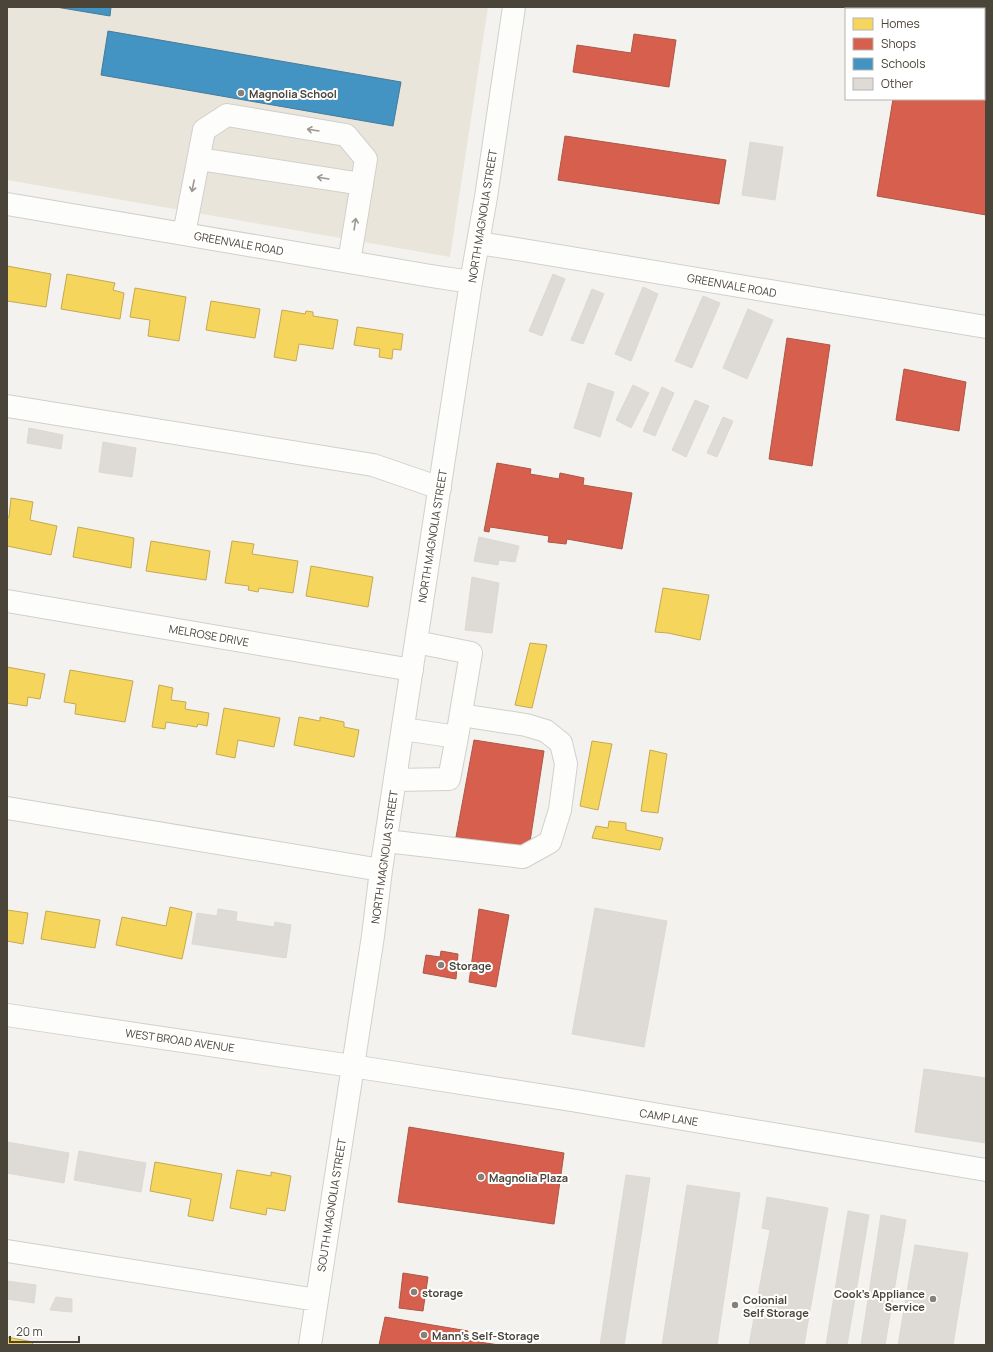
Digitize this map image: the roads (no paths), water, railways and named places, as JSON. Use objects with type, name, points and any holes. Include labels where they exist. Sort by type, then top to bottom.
[{"type":"street","name":"NORTH MAGNOLIA STREET","points":[[352,1066],[514,7]]},
{"type":"street","points":[[184,234],[204,130],[227,115],[346,135],[366,159],[349,262]]},
{"type":"street","points":[[198,159],[362,184]]},
{"type":"street","name":"GREENVALE ROAD","points":[[7,204],[471,282]]},
{"type":"street","name":"GREENVALE ROAD","points":[[478,243],[986,327]]},
{"type":"street","points":[[7,406],[373,465],[440,488]]},
{"type":"street","name":"MELROSE DRIVE","points":[[7,601],[412,670]]},
{"type":"street","points":[[395,780],[449,779],[471,653],[416,642]]},
{"type":"street","points":[[386,840],[522,857],[550,842],[560,810],[566,764],[561,743],[546,731],[526,725],[461,715]]},
{"type":"street","points":[[403,729],[457,737]]},
{"type":"street","points":[[7,808],[381,870]]},
{"type":"street","name":"WEST BROAD AVENUE","points":[[7,1015],[352,1066]]},
{"type":"street","name":"CAMP LANE","points":[[352,1066],[564,1099],[986,1170]]},
{"type":"street","name":"SOUTH MAGNOLIA STREET","points":[[310,1345],[352,1066]]},
{"type":"street","points":[[7,1251],[317,1300]]},
{"type":"place","name":"Magnolia School","points":[[241,93]]},
{"type":"place","name":"Storage","points":[[441,965]]},
{"type":"place","name":"Magnolia Plaza","points":[[481,1177]]},
{"type":"place","name":"storage","points":[[414,1292]]},
{"type":"place","name":"Cook's Appliance Service","points":[[933,1299]]},
{"type":"place","name":"Colonial Self Storage","points":[[735,1305]]},
{"type":"place","name":"Mann's Self-Storage","points":[[424,1335]]}]
